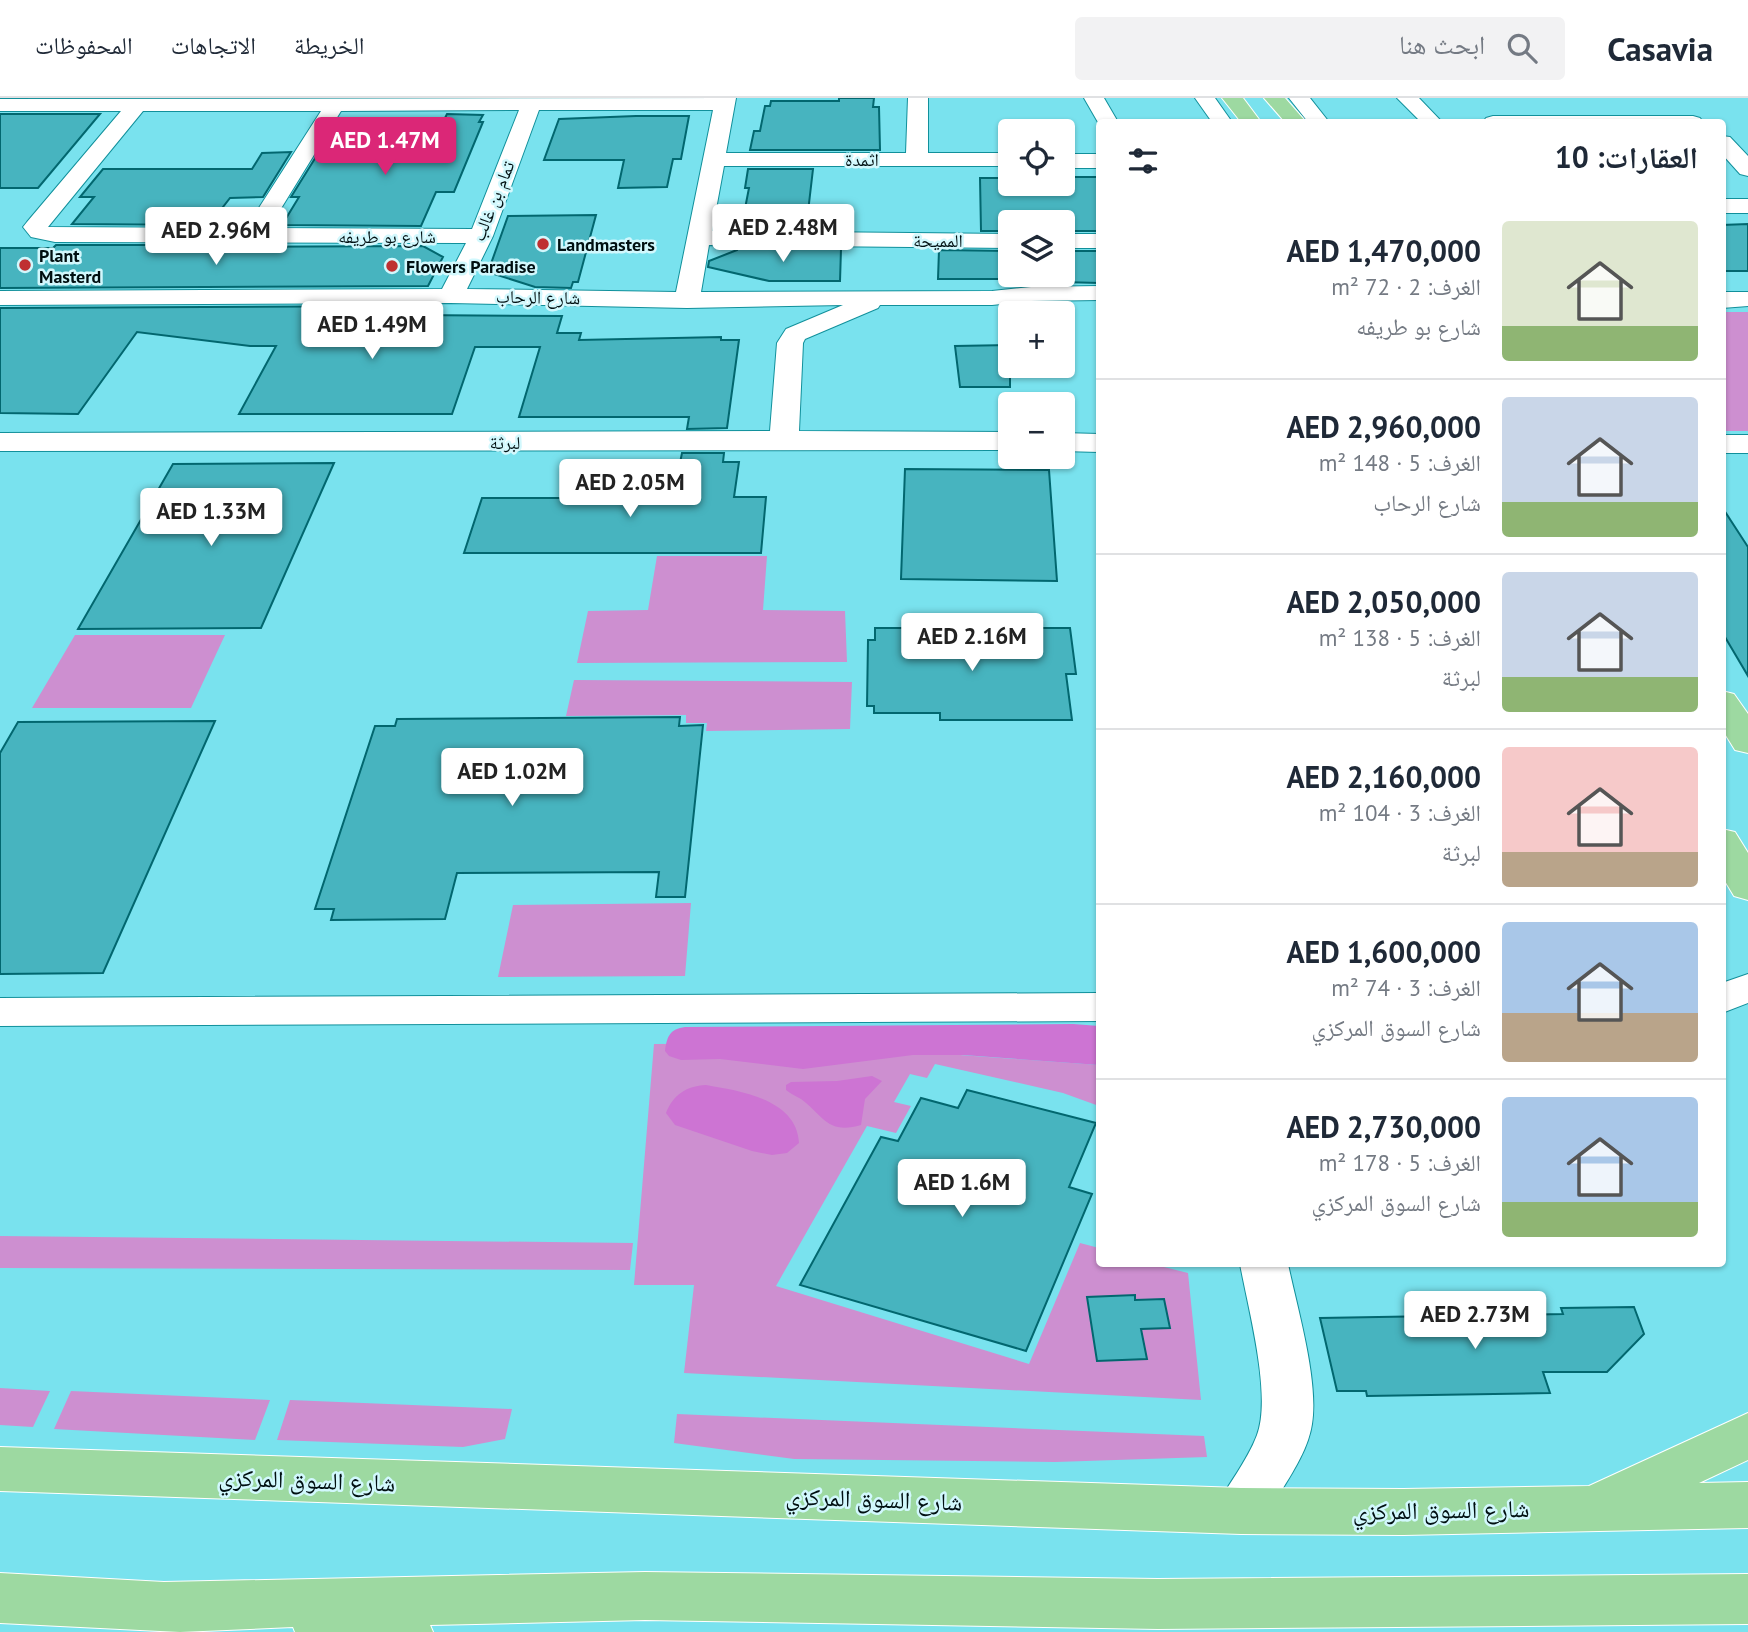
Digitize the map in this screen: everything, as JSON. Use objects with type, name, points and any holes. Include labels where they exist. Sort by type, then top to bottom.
[{"type":"main road","points":[[1232,98],[1249,119]]},
{"type":"main road","points":[[1274,98],[1293,119]]},
{"type":"main road","points":[[1726,707],[1748,742]]},
{"type":"main road","points":[[1726,830],[1748,855]]},
{"type":"main road","points":[[1726,847],[1748,888]]},
{"type":"main road","points":[[1595,1507],[1724,1448],[1748,1434]]},
{"type":"main road","name":"شارع السوق المركزي","points":[[0,1469],[1241,1511],[1403,1512],[1748,1505]]},
{"type":"main road","points":[[0,1598],[168,1605],[645,1596],[1158,1604],[1748,1599]]},
{"type":"main road","points":[[168,1605],[405,1632]]},
{"type":"street","points":[[917,159],[918,98]]},
{"type":"street","points":[[1094,98],[1106,119]]},
{"type":"street","points":[[1205,98],[1220,119]]},
{"type":"street","points":[[1299,98],[1316,119]]},
{"type":"street","points":[[1407,98],[1429,119]]},
{"type":"street","points":[[0,105],[531,105],[726,101],[687,300]]},
{"type":"street","points":[[253,236],[335,104]]},
{"type":"street","name":"شارع بو طريفه","points":[[137,105],[35,227],[38,232],[55,235],[481,236]]},
{"type":"street","name":"تمام بن غالب","points":[[451,296],[481,236],[531,105]]},
{"type":"street","points":[[1726,146],[1748,169]]},
{"type":"street","name":"اثمدة","points":[[714,159],[998,160]]},
{"type":"street","points":[[1075,161],[1096,161]]},
{"type":"street","points":[[1726,206],[1748,206]]},
{"type":"street","name":"المميحة","points":[[698,238],[998,241]]},
{"type":"street","points":[[1075,241],[1096,241]]},
{"type":"street","points":[[1726,290],[1748,290]]},
{"type":"street","name":"شارع الرحاب","points":[[0,298],[451,296],[687,300],[791,297],[992,298],[1031,294],[1096,293]]},
{"type":"street","points":[[791,297],[813,307],[829,321]]},
{"type":"street","points":[[783,439],[790,343],[796,334],[879,298]]},
{"type":"street","name":"شارع الرحاب","points":[[992,298],[1032,304],[1096,304]]},
{"type":"street","points":[[1726,300],[1748,299]]},
{"type":"street","name":"لبرثة","points":[[0,442],[783,439],[998,441]]},
{"type":"street","points":[[1075,442],[1096,443]]},
{"type":"street","points":[[1726,444],[1748,444]]},
{"type":"street","points":[[1726,997],[1748,987]]},
{"type":"street","points":[[0,1012],[1096,1007]]},
{"type":"street","points":[[1241,1511],[1271,1461],[1287,1423],[1285,1389],[1265,1267]]},
{"type":"shaded area","points":[[1726,312],[1748,312],[1748,431],[1726,431]]},
{"type":"shaded area","points":[[657,556],[767,556],[763,610],[845,611],[847,662],[577,663],[588,611],[648,610]]},
{"type":"shaded area","points":[[75,635],[225,635],[191,708],[32,708]]},
{"type":"shaded area","points":[[574,680],[852,682],[850,729],[706,731],[707,723],[686,723],[686,715],[566,716]]},
{"type":"shaded area","points":[[691,903],[685,976],[498,977],[513,905]]},
{"type":"shaded area","points":[[1096,1026],[1096,1065],[963,1055],[913,1055],[803,1069],[720,1059],[681,1060],[669,1056],[665,1051],[670,1034],[685,1027]]},
{"type":"shaded area","points":[[967,1042],[960,1055],[1096,1065],[1096,1105],[1063,1093],[935,1064],[927,1078],[910,1074],[894,1102],[911,1106],[896,1133],[867,1126],[776,1286],[1029,1364],[1080,1243],[1096,1247],[1096,1267],[1164,1267],[1188,1273],[1201,1400],[684,1373],[694,1285],[634,1285],[654,1044]]},
{"type":"shaded area","points":[[872,1076],[882,1081],[865,1099],[861,1125],[850,1127],[826,1122],[801,1099],[786,1090],[786,1085],[791,1082],[837,1081]]},
{"type":"shaded area","points":[[706,1085],[750,1094],[778,1107],[796,1128],[799,1143],[787,1153],[772,1155],[675,1125],[666,1113],[672,1101],[692,1087]]},
{"type":"shaded area","points":[[0,1236],[633,1243],[630,1270],[0,1268]]},
{"type":"shaded area","points":[[0,1388],[50,1391],[33,1427],[0,1425]]},
{"type":"shaded area","points":[[71,1391],[270,1400],[255,1440],[54,1429]]},
{"type":"shaded area","points":[[290,1400],[512,1409],[505,1439],[463,1447],[277,1440]]},
{"type":"shaded area","points":[[677,1414],[1204,1436],[1207,1457],[1055,1462],[794,1459],[674,1443]]},
{"type":"building","points":[[839,98],[874,98],[873,107],[879,107],[880,150],[750,150],[754,131],[760,131],[765,106],[770,106],[771,101],[839,101]]},
{"type":"building","points":[[0,114],[100,114],[38,188],[0,188]]},
{"type":"building","points":[[447,114],[483,115],[479,122],[483,122],[454,192],[436,192],[421,226],[282,225],[299,197],[291,197],[319,152],[325,152],[333,139],[418,138],[427,122],[443,122]]},
{"type":"building","points":[[689,116],[681,159],[673,159],[667,187],[618,188],[624,160],[544,160],[559,119]]},
{"type":"building","points":[[291,152],[263,197],[230,198],[209,225],[72,224],[94,197],[80,197],[103,169],[252,169],[262,153]]},
{"type":"building","points":[[748,169],[813,169],[806,229],[741,229],[749,188],[745,188]]},
{"type":"building","points":[[1075,177],[1096,177],[1096,231],[1075,231],[1075,210],[998,210],[998,231],[981,231],[980,178],[998,178],[998,196],[1075,196]]},
{"type":"building","name":"Landmasters","points":[[596,215],[578,282],[573,282],[571,288],[535,287],[488,272],[508,216]]},
{"type":"building","points":[[1748,224],[1748,271],[1726,271],[1726,225]]},
{"type":"building","points":[[56,245],[423,246],[443,257],[428,286],[0,288],[0,248],[53,248]]},
{"type":"building","points":[[737,248],[841,249],[840,281],[769,281],[708,267],[709,261]]},
{"type":"building","points":[[939,250],[998,251],[998,279],[938,279]]},
{"type":"building","points":[[1075,251],[1096,251],[1096,283],[1075,282]]},
{"type":"building","points":[[418,306],[413,315],[562,316],[557,333],[581,333],[579,340],[721,337],[721,340],[739,340],[727,428],[687,429],[689,417],[519,417],[540,347],[475,347],[452,414],[239,414],[276,346],[250,346],[137,332],[78,414],[0,413],[0,308]]},
{"type":"building","points":[[998,345],[998,378],[1010,378],[1010,387],[960,387],[955,346]]},
{"type":"building","points":[[682,453],[724,453],[723,462],[739,462],[734,497],[766,497],[761,553],[464,553],[482,498],[673,498]]},
{"type":"building","points":[[334,463],[261,628],[78,629],[173,464]]},
{"type":"building","points":[[905,469],[1049,470],[1057,581],[901,579]]},
{"type":"building","points":[[1726,513],[1748,547],[1748,676],[1726,639]]},
{"type":"building","points":[[875,628],[1070,628],[1076,674],[1066,674],[1072,720],[940,720],[940,713],[874,713],[874,706],[867,706],[868,640],[875,640]]},
{"type":"building","points":[[680,717],[679,726],[703,725],[685,897],[656,897],[659,872],[457,873],[445,919],[331,920],[334,909],[315,909],[375,726],[395,726],[397,719]]},
{"type":"building","points":[[215,721],[103,973],[0,974],[0,753],[18,722]]},
{"type":"building","points":[[967,1090],[1096,1123],[1069,1187],[1092,1194],[1026,1351],[800,1285],[881,1137],[898,1141],[921,1098],[958,1108]]},
{"type":"building","points":[[1135,1295],[1135,1300],[1164,1299],[1170,1328],[1141,1329],[1147,1359],[1097,1361],[1087,1297]]},
{"type":"building","points":[[1634,1307],[1644,1334],[1607,1372],[1543,1372],[1550,1393],[1367,1396],[1366,1391],[1337,1391],[1320,1318],[1563,1314],[1561,1308]]},
{"type":"place","name":"Landmasters","points":[[543,244]]},
{"type":"place","name":"Plant Masterd","points":[[25,265]]},
{"type":"place","name":"Flowers Paradise","points":[[392,266]]}]
